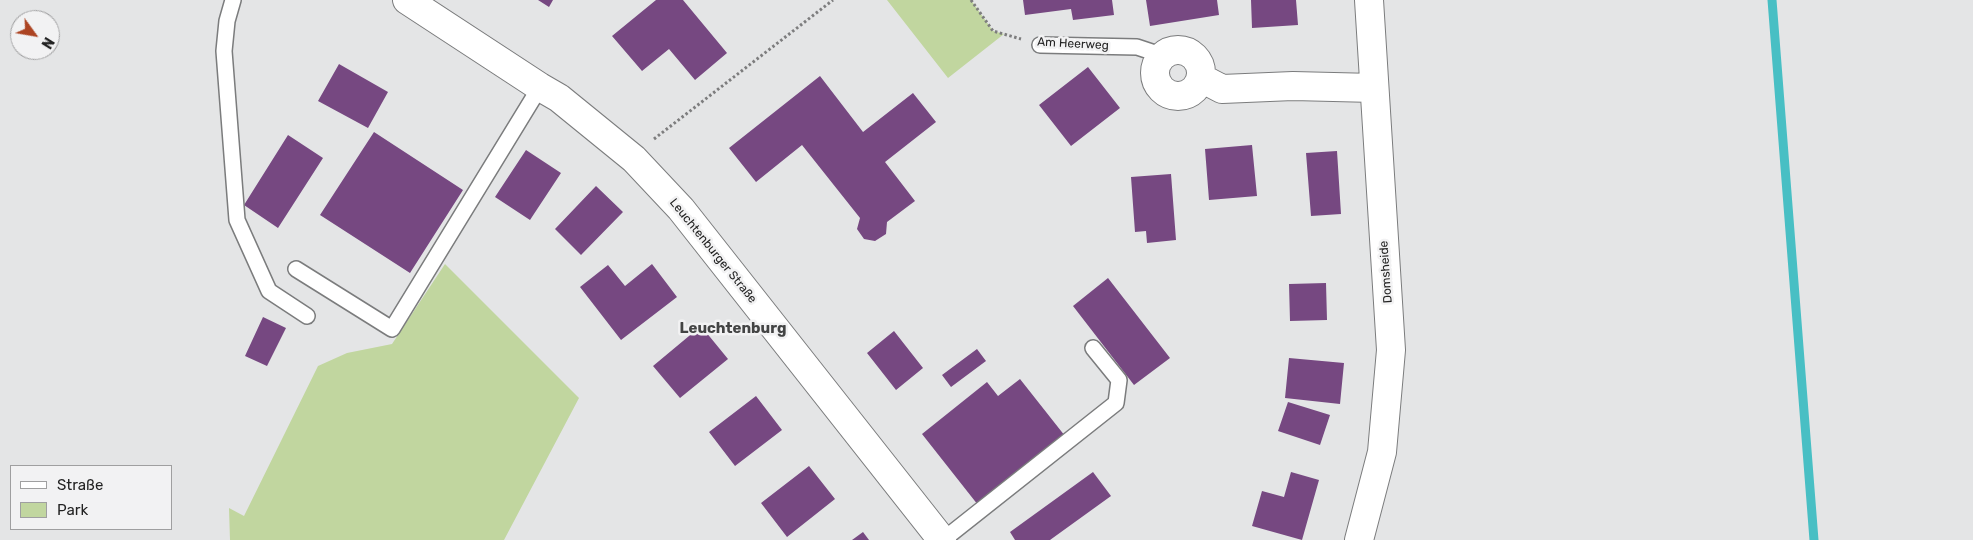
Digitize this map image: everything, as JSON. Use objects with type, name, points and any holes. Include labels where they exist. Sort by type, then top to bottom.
[{"type":"street","name":"Leuchtenburger Straße","points":[[407,0],[559,98],[634,159],[681,208],[942,540]]},
{"type":"street","name":"Domsheide","points":[[1359,540],[1382,452],[1391,350],[1369,0]]},
{"type":"street","name":"Am Heerweg","points":[[1161,55],[1175,50],[1189,52],[1200,64],[1201,78]]},
{"type":"street","points":[[1161,55],[1154,72],[1159,87],[1173,96],[1187,95],[1195,89],[1201,78],[1222,88],[1293,86],[1374,88]]},
{"type":"lane","points":[[233,0],[227,22],[224,51],[237,220],[269,291],[307,316]]},
{"type":"lane","name":"Am Heerweg","points":[[1040,45],[1137,46],[1161,55]]},
{"type":"lane","points":[[296,269],[392,329],[540,87]]},
{"type":"lane","points":[[942,540],[1116,403],[1119,380],[1093,348]]},
{"type":"path","points":[[654,140],[833,0]]},
{"type":"path","name":"Am Heerweg","points":[[971,0],[993,31],[1040,45]]},
{"type":"green space","points":[[887,0],[971,0],[993,31],[1004,34],[948,78]]},
{"type":"green space","points":[[445,264],[579,398],[504,540],[230,540],[229,508],[244,516],[318,366],[347,353],[392,344]]},
{"type":"building","points":[[538,0],[553,0],[549,7]]},
{"type":"building","points":[[656,0],[683,0],[727,53],[695,80],[669,49],[642,71],[612,36]]},
{"type":"building","points":[[1023,0],[1112,0],[1114,15],[1073,20],[1071,9],[1025,15]]},
{"type":"building","points":[[1146,0],[1217,0],[1219,15],[1150,26]]},
{"type":"building","points":[[1251,0],[1296,0],[1298,25],[1252,28]]},
{"type":"building","points":[[339,64],[388,92],[368,128],[318,101]]},
{"type":"building","points":[[1088,67],[1120,108],[1071,146],[1039,105]]},
{"type":"building","points":[[820,76],[863,132],[913,93],[936,122],[885,162],[915,201],[887,222],[886,234],[875,241],[864,239],[857,229],[860,218],[802,145],[756,182],[729,148]]},
{"type":"building","points":[[374,132],[463,190],[410,273],[320,215]]},
{"type":"building","points":[[288,135],[323,158],[278,228],[244,205]]},
{"type":"building","points":[[1252,145],[1257,196],[1209,200],[1205,149]]},
{"type":"building","points":[[526,150],[561,173],[530,220],[495,197]]},
{"type":"building","points":[[1337,151],[1341,214],[1311,216],[1306,153]]},
{"type":"building","points":[[1171,174],[1176,240],[1147,243],[1146,231],[1135,232],[1131,177]]},
{"type":"building","points":[[596,186],[623,212],[581,255],[555,229]]},
{"type":"building","points":[[652,264],[677,297],[621,340],[580,287],[608,265],[625,286]]},
{"type":"building","points":[[1108,278],[1170,358],[1134,385],[1073,306]]},
{"type":"building","points":[[1326,283],[1327,320],[1290,321],[1289,284]]},
{"type":"building","points":[[263,317],[286,328],[267,366],[245,356]]},
{"type":"building","points":[[701,326],[728,359],[680,398],[653,366]]},
{"type":"building","points":[[894,331],[923,368],[896,390],[867,353]]},
{"type":"building","points":[[977,349],[986,361],[951,387],[942,375]]},
{"type":"building","points":[[1289,358],[1344,363],[1340,404],[1285,398]]},
{"type":"building","points":[[1020,379],[1065,436],[978,505],[922,434],[987,382],[998,396]]},
{"type":"building","points":[[756,396],[782,430],[735,466],[709,432]]},
{"type":"building","points":[[1288,402],[1330,415],[1320,445],[1278,431]]},
{"type":"building","points":[[809,466],[835,499],[787,537],[761,503]]},
{"type":"building","points":[[1093,472],[1111,496],[1050,540],[1015,540],[1010,532]]},
{"type":"building","points":[[1291,472],[1319,480],[1302,540],[1252,526],[1262,491],[1284,497]]},
{"type":"building","points":[[863,532],[869,540],[852,540]]},
{"type":"waterway","points":[[1772,0],[1814,540]]},
{"type":"district","name":"Leuchtenburg","points":[[733,329]]}]
